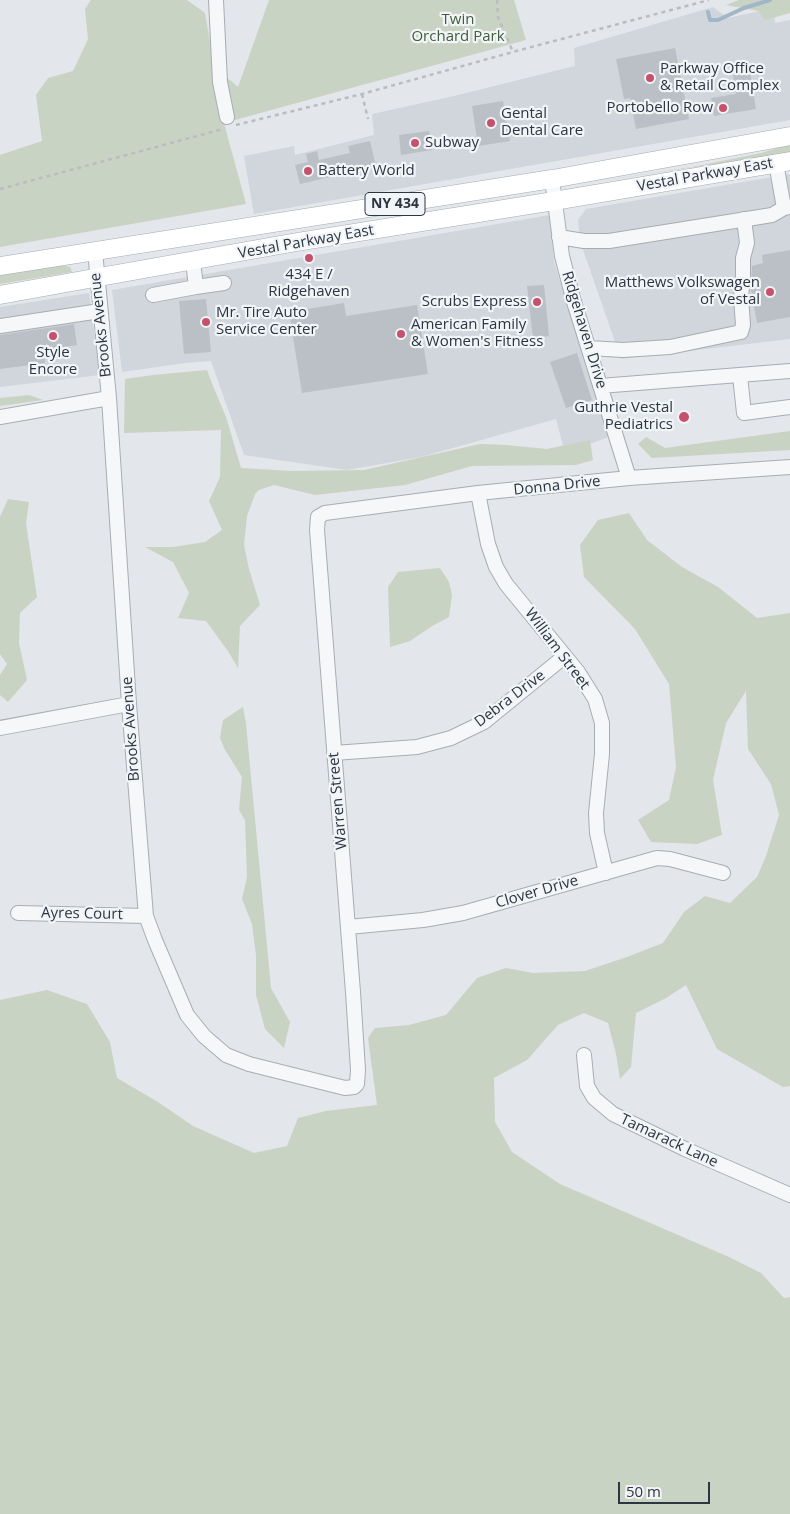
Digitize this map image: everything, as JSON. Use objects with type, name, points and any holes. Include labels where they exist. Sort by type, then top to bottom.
[{"type":"main road","name":"Vestal Parkway East","points":[[0,266],[552,179],[790,136]]},
{"type":"main road","name":"Vestal Parkway East","points":[[0,296],[297,242],[783,162]]},
{"type":"street","points":[[216,0],[220,82],[227,117]]},
{"type":"street","points":[[559,237],[584,242],[609,241],[772,215],[787,207],[783,162]]},
{"type":"street","name":"Ridgehaven Drive","points":[[552,179],[562,256],[629,478]]},
{"type":"street","points":[[589,348],[623,350],[670,348],[741,332],[743,325],[740,297],[743,279],[743,258],[747,243],[744,220]]},
{"type":"street","name":"Brooks Avenue","points":[[94,251],[109,398],[129,704],[146,916],[187,1015],[204,1036],[226,1055],[249,1064],[346,1088],[349,1087]]},
{"type":"street","points":[[193,261],[196,287]]},
{"type":"street","points":[[154,295],[224,283]]},
{"type":"street","points":[[0,326],[100,311]]},
{"type":"street","points":[[600,386],[790,371]]},
{"type":"street","points":[[740,376],[744,412],[790,407]]},
{"type":"street","points":[[0,417],[109,398]]},
{"type":"street","name":"Donna Drive","points":[[325,513],[629,478],[790,467]]},
{"type":"street","name":"William Street","points":[[478,494],[488,544],[496,567],[506,584],[578,672],[594,699],[602,723],[602,754],[596,813],[597,833],[606,873]]},
{"type":"street","name":"Warren Street","points":[[325,513],[318,517],[317,530],[358,1070],[357,1084],[354,1087],[349,1087]]},
{"type":"street","name":"Debra Drive","points":[[334,752],[417,747],[451,738],[484,722],[566,656]]},
{"type":"street","points":[[0,728],[129,704]]},
{"type":"street","name":"Clover Drive","points":[[348,927],[423,920],[463,912],[657,858],[670,859],[723,873]]},
{"type":"street","name":"Ayres Court","points":[[18,912],[146,916]]},
{"type":"street","name":"Tamarack Lane","points":[[584,1055],[587,1086],[594,1098],[613,1114],[685,1149],[790,1195]]},
{"type":"path","points":[[497,0],[498,17],[512,52]]},
{"type":"path","points":[[0,189],[709,0]]},
{"type":"path","points":[[362,94],[368,119]]},
{"type":"shaded area","points":[[713,7],[728,18],[774,8],[775,23],[790,20],[790,120],[254,214],[244,156],[294,146],[295,155],[374,135],[372,114],[575,66],[574,48]]},
{"type":"shaded area","points":[[790,174],[790,339],[621,359],[580,241],[578,220],[586,209]]},
{"type":"shaded area","points":[[550,215],[554,262],[611,436],[565,453],[556,419],[421,457],[347,470],[244,455],[211,361],[122,372],[112,290]]},
{"type":"shaded area","points":[[89,293],[100,375],[0,387],[0,307]]},
{"type":"green space","name":"Twin Orchard Park","points":[[91,0],[187,0],[205,13],[214,66],[238,87],[269,0],[514,0],[526,40],[224,123],[246,204],[0,247],[0,155],[42,141],[36,95],[48,78],[73,71],[88,39],[85,9]]},
{"type":"green space","points":[[739,0],[790,0],[790,13],[765,20],[758,11],[726,5]]},
{"type":"green space","points":[[790,144],[790,153],[580,184],[692,167],[761,153]]},
{"type":"green space","points":[[58,264],[70,267],[72,272],[0,284],[0,274]]},
{"type":"green space","points":[[207,370],[226,417],[241,468],[292,471],[364,470],[480,444],[547,449],[590,440],[593,460],[576,465],[472,466],[405,485],[315,495],[274,485],[259,490],[255,494],[247,516],[244,545],[260,605],[240,626],[238,668],[206,621],[178,618],[189,593],[173,562],[145,547],[173,547],[205,542],[222,530],[209,501],[220,477],[221,430],[124,433],[125,379]]},
{"type":"green space","points":[[29,395],[43,400],[0,406],[0,398]]},
{"type":"green space","points":[[790,431],[790,450],[652,458],[638,444],[646,437],[665,448]]},
{"type":"green space","points":[[8,499],[29,502],[26,523],[37,597],[20,613],[19,643],[27,680],[8,702],[0,695],[0,675],[7,664],[0,654],[0,517]]},
{"type":"green space","points":[[629,513],[647,540],[682,567],[718,587],[757,618],[790,613],[790,1086],[783,1087],[717,1049],[686,985],[666,998],[636,1013],[631,1067],[620,1079],[608,1023],[584,1013],[558,1025],[527,1060],[494,1078],[495,1122],[512,1152],[560,1184],[729,1257],[761,1273],[784,1298],[790,1297],[790,1514],[0,1514],[0,1000],[47,990],[87,1004],[110,1042],[117,1078],[158,1102],[193,1126],[254,1153],[287,1146],[298,1118],[326,1111],[377,1105],[368,1038],[375,1028],[409,1025],[446,1015],[477,978],[506,968],[533,973],[585,971],[663,943],[684,912],[705,896],[730,903],[757,877],[779,815],[771,784],[748,749],[746,691],[726,723],[713,780],[722,835],[697,844],[651,842],[638,820],[669,800],[676,767],[669,684],[635,629],[584,577],[580,545],[598,520]]},
{"type":"green space","points":[[440,568],[449,582],[452,595],[449,617],[410,641],[390,647],[388,587],[398,572]]},
{"type":"green space","points":[[243,707],[271,988],[290,1022],[284,1048],[265,1029],[256,995],[256,955],[252,924],[242,899],[247,877],[245,820],[239,810],[242,777],[225,750],[220,738],[223,720]]},
{"type":"building","name":"Parkway Office & Retail Complex","points":[[675,48],[689,119],[636,129],[630,98],[624,99],[616,59]]},
{"type":"building","name":"Parkway Office & Retail Complex","points":[[750,72],[756,109],[714,116],[711,98],[736,94],[733,75]]},
{"type":"building","name":"Gental Dental Care","points":[[503,101],[510,141],[478,146],[472,106]]},
{"type":"building","name":"Subway","points":[[429,131],[432,150],[401,155],[399,135]]},
{"type":"building","points":[[370,141],[376,166],[300,184],[295,165],[308,162],[306,154],[317,151],[319,160],[350,153],[348,146]]},
{"type":"building","name":"Matthews Volkswagen of Vestal","points":[[790,250],[790,317],[757,323],[751,290],[752,266],[763,263],[762,255]]},
{"type":"building","points":[[544,285],[549,336],[533,338],[527,286]]},
{"type":"building","points":[[206,299],[211,352],[184,354],[179,301]]},
{"type":"building","points":[[344,303],[346,316],[417,305],[428,374],[302,393],[289,312]]},
{"type":"building","points":[[74,324],[77,345],[44,350],[45,363],[0,369],[0,335]]},
{"type":"building","points":[[577,353],[592,400],[566,408],[550,362]]},
{"type":"waterway","points":[[708,12],[710,20],[718,20],[744,8],[770,0]]},
{"type":"place","name":"Parkway Office & Retail Complex","points":[[650,78]]},
{"type":"place","name":"Portobello Row","points":[[723,108]]},
{"type":"place","name":"Gental Dental Care","points":[[491,123]]},
{"type":"place","name":"Subway","points":[[415,143]]},
{"type":"place","name":"Battery World","points":[[308,171]]},
{"type":"place","name":"434 E / Ridgehaven","points":[[309,258]]},
{"type":"place","name":"Matthews Volkswagen of Vestal","points":[[770,292]]},
{"type":"place","name":"Scrubs Express","points":[[537,302]]},
{"type":"place","name":"Mr. Tire Auto Service Center","points":[[206,322]]},
{"type":"place","name":"American Family & Women's Fitness","points":[[401,334]]},
{"type":"place","name":"Style Encore","points":[[53,336]]},
{"type":"place","name":"Guthrie Vestal Pediatrics","points":[[684,417]]}]
